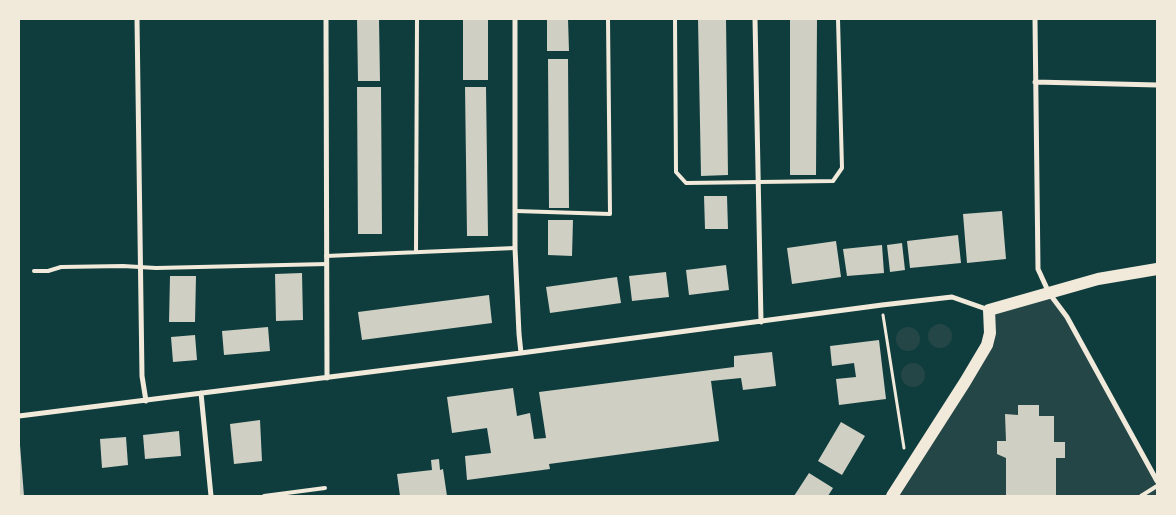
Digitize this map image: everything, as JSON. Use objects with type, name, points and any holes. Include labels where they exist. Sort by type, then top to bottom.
[{"type":"main road","points":[[892,496],[987,345],[990,333],[989,310],[1098,279],[1157,269]]},
{"type":"street","points":[[137,19],[142,376],[146,401]]},
{"type":"street","points":[[326,19],[327,378]]},
{"type":"street","points":[[515,19],[515,248],[521,353]]},
{"type":"street","points":[[755,19],[761,322]]},
{"type":"street","points":[[1035,19],[1038,269],[1049,293],[1067,318],[1157,481]]},
{"type":"street","points":[[1036,82],[1157,86]]},
{"type":"street","points":[[19,416],[327,378],[882,305],[952,298],[989,310]]},
{"type":"street","points":[[201,393],[211,496]]},
{"type":"lane","points":[[416,251],[417,19]]},
{"type":"lane","points":[[516,211],[610,214],[608,19]]},
{"type":"lane","points":[[675,19],[676,172],[686,183],[834,181],[842,168],[838,19]]},
{"type":"lane","points":[[326,256],[515,248]]},
{"type":"lane","points":[[34,271],[48,271],[61,267],[123,266],[141,268],[327,264]]},
{"type":"lane","points":[[1141,496],[1157,486]]},
{"type":"lane","points":[[264,496],[325,488]]},
{"type":"path","points":[[882,305],[901,436],[910,468]]},
{"type":"shaded area","points":[[1049,293],[1067,317],[1157,481],[1157,496],[892,496],[987,345],[989,310]]},
{"type":"shaded area","points":[[940,324],[948,328],[952,336],[948,344],[940,348],[932,344],[928,336],[932,328]]},
{"type":"shaded area","points":[[908,327],[916,331],[920,339],[916,347],[908,351],[900,347],[896,339],[900,331]]},
{"type":"shaded area","points":[[913,363],[921,367],[925,375],[921,383],[913,387],[905,383],[901,375],[905,367]]},
{"type":"building","points":[[357,19],[379,19],[380,81],[358,81]]},
{"type":"building","points":[[463,19],[488,19],[488,80],[463,80]]},
{"type":"building","points":[[547,19],[568,19],[569,51],[547,51]]},
{"type":"building","points":[[698,19],[726,19],[728,175],[701,176]]},
{"type":"building","points":[[790,19],[817,19],[816,175],[790,175]]},
{"type":"building","points":[[548,59],[568,59],[569,208],[549,208]]},
{"type":"building","points":[[357,87],[381,87],[382,234],[358,234]]},
{"type":"building","points":[[465,87],[486,87],[488,236],[467,236]]},
{"type":"building","points":[[704,196],[727,196],[728,229],[705,229]]},
{"type":"building","points":[[1002,211],[1006,259],[967,263],[963,214]]},
{"type":"building","points":[[548,220],[573,220],[572,256],[548,255]]},
{"type":"building","points":[[958,235],[961,263],[910,268],[907,241]]},
{"type":"building","points":[[836,241],[841,277],[792,284],[787,248]]},
{"type":"building","points":[[902,243],[905,270],[890,272],[887,245]]},
{"type":"building","points":[[882,245],[884,273],[847,276],[843,249]]},
{"type":"building","points":[[726,265],[729,290],[689,295],[686,270]]},
{"type":"building","points":[[666,272],[669,297],[632,301],[629,276]]},
{"type":"building","points":[[302,273],[303,320],[276,321],[275,274]]},
{"type":"building","points":[[170,276],[196,276],[195,322],[169,322]]},
{"type":"building","points":[[617,277],[621,303],[550,313],[546,287]]},
{"type":"building","points":[[489,295],[492,323],[362,340],[358,312]]},
{"type":"building","points":[[268,327],[270,351],[224,355],[222,331]]},
{"type":"building","points":[[195,335],[197,360],[173,362],[171,337]]},
{"type":"building","points":[[879,340],[886,399],[839,405],[836,379],[856,377],[854,363],[832,366],[830,346]]},
{"type":"building","points":[[772,352],[776,386],[743,390],[741,378],[711,381],[719,441],[549,464],[550,469],[467,480],[465,456],[491,453],[487,428],[452,433],[447,397],[513,388],[517,416],[530,413],[534,439],[546,438],[539,392],[734,367],[734,356]]},
{"type":"building","points":[[1018,405],[1039,405],[1039,416],[1054,416],[1054,442],[1065,442],[1065,458],[1056,458],[1056,496],[1006,496],[1006,458],[997,454],[997,441],[1006,441],[1005,414],[1018,415]]},
{"type":"building","points":[[260,420],[262,461],[234,464],[230,424]]},
{"type":"building","points":[[841,422],[865,436],[842,475],[818,461]]},
{"type":"building","points":[[179,431],[181,456],[145,459],[143,435]]},
{"type":"building","points":[[126,437],[128,465],[102,468],[100,439]]},
{"type":"building","points":[[20,445],[24,496],[19,496]]},
{"type":"building","points":[[439,459],[440,470],[443,469],[447,496],[400,496],[397,474],[432,470],[431,460]]},
{"type":"building","points":[[809,473],[833,488],[828,496],[794,496]]}]
